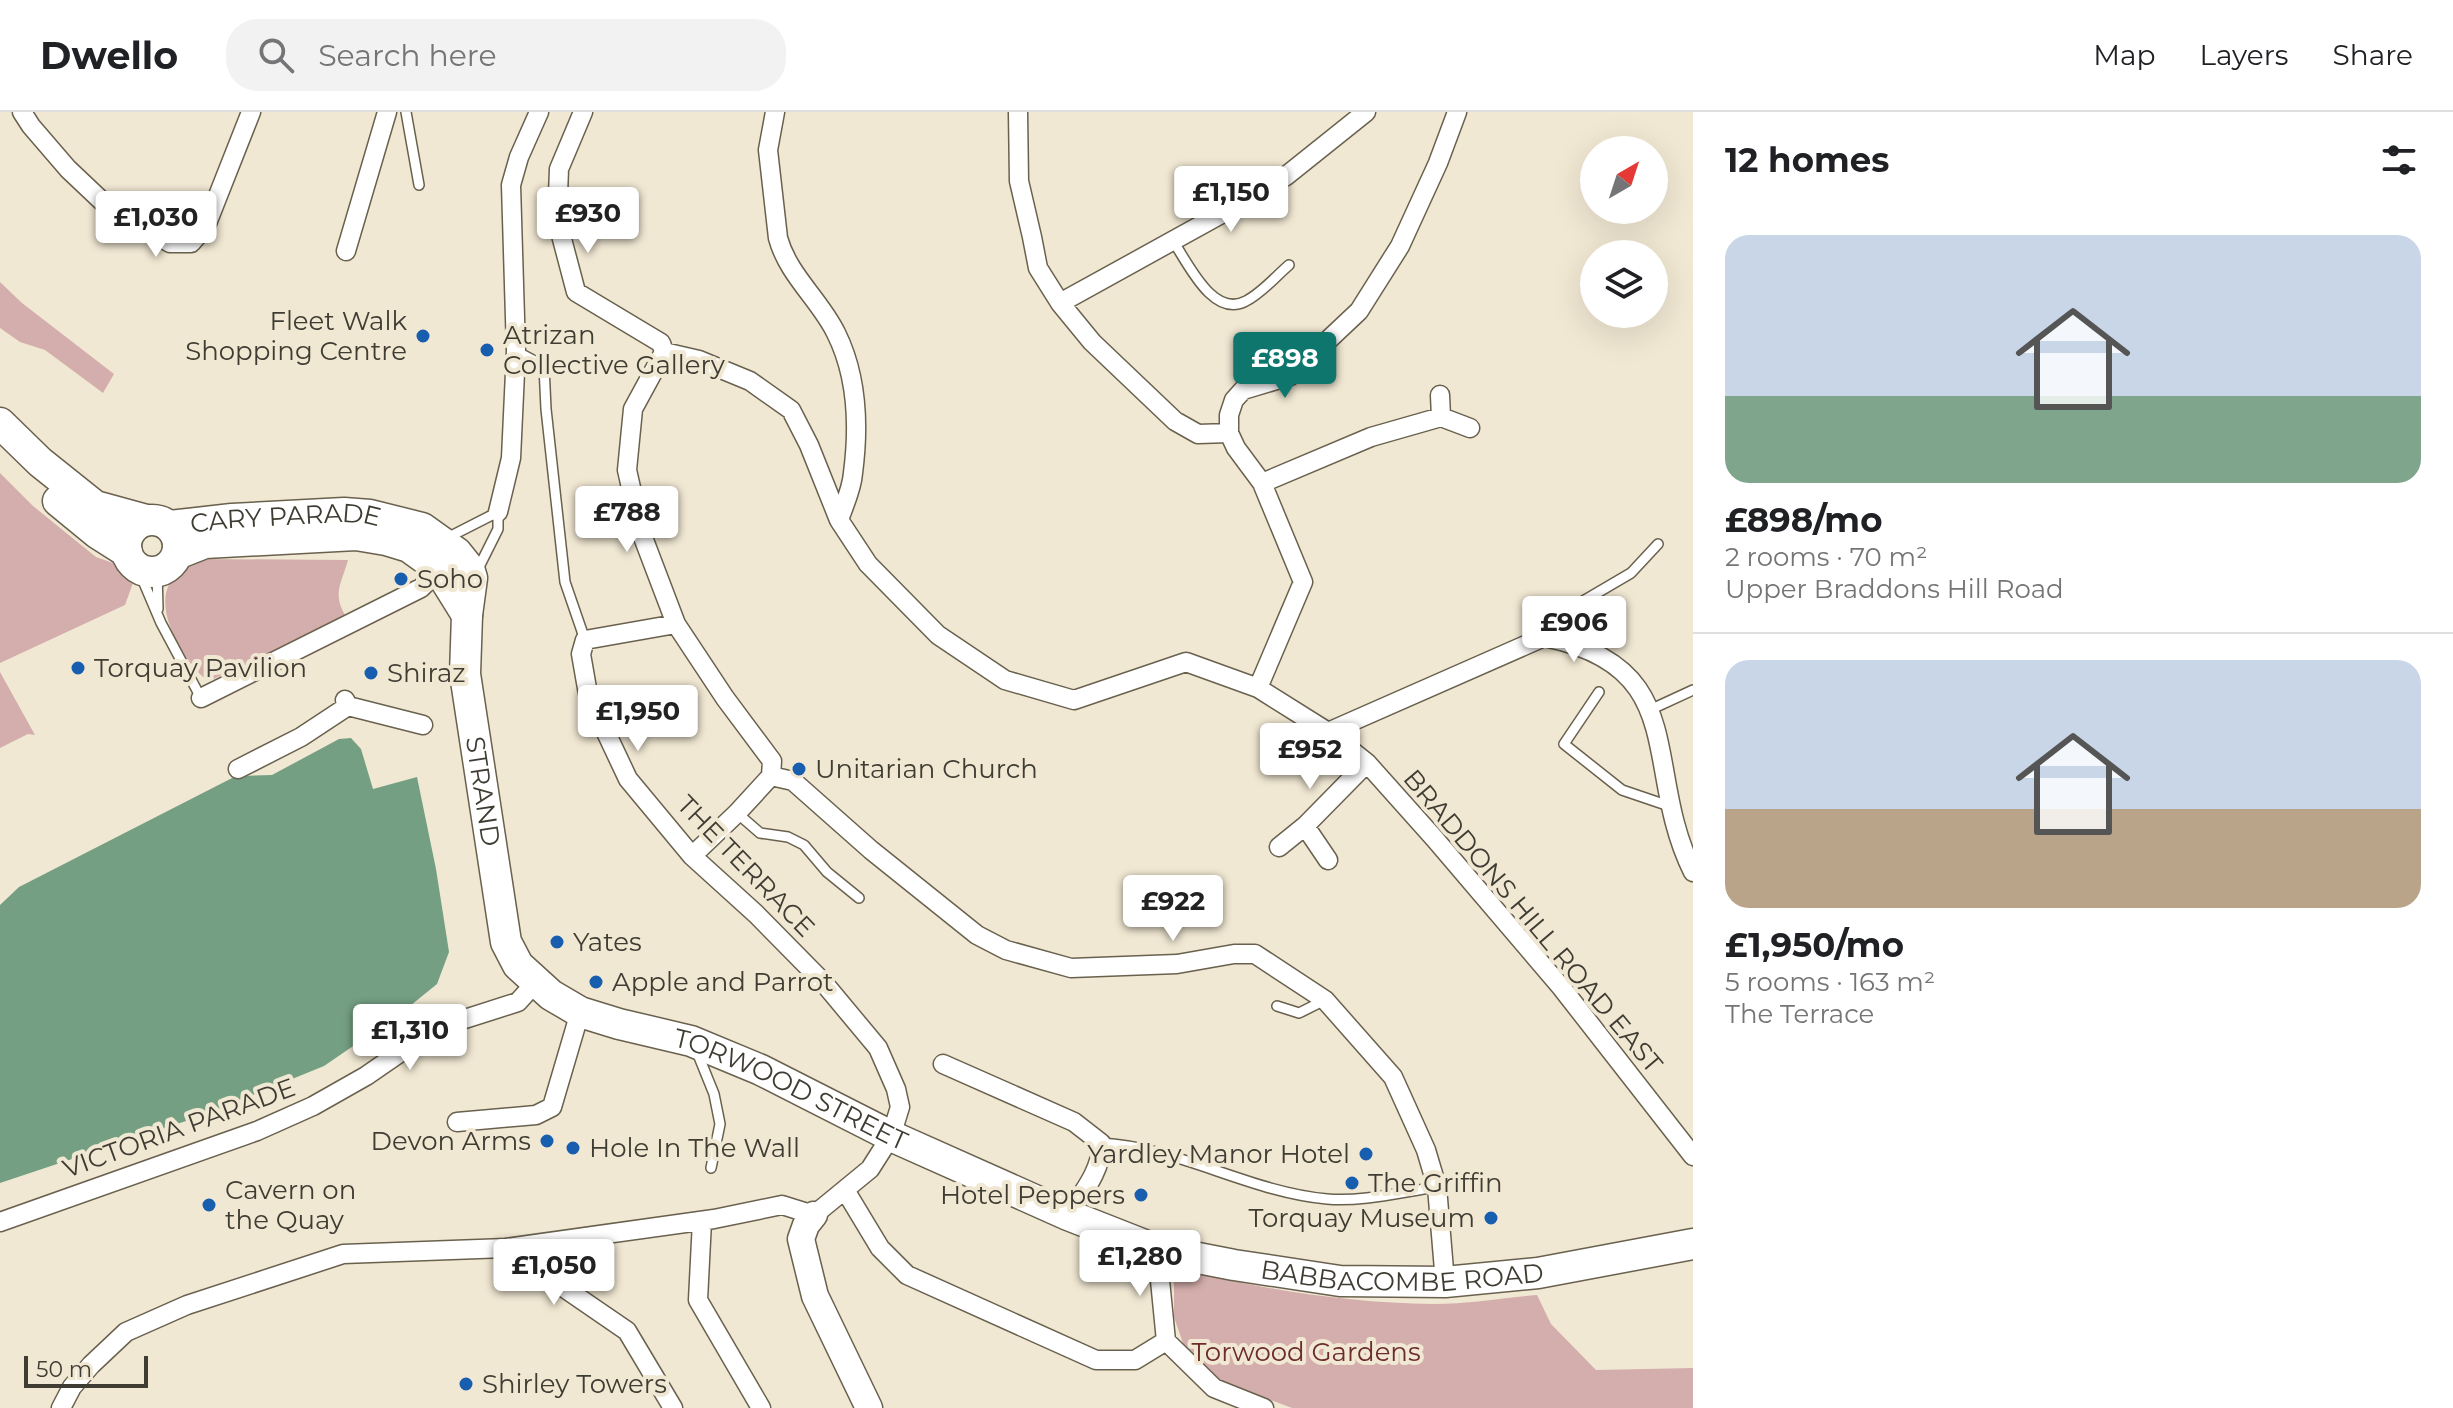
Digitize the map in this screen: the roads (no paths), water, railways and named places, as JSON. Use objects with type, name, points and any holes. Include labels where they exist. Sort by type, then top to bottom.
[{"type":"main road","points":[[0,423],[40,462],[153,549]]},
{"type":"main road","points":[[0,450],[97,533],[153,549]]},
{"type":"main road","points":[[384,520],[422,528],[442,540],[463,560],[472,578]]},
{"type":"main road","points":[[384,520],[409,547],[439,570],[467,615]]},
{"type":"main road","name":"CARY PARADE","points":[[153,549],[205,543],[356,535],[384,520]]},
{"type":"main road","name":"STRAND","points":[[472,578],[465,674],[470,715],[506,942],[527,973]]},
{"type":"main road","name":"TORWOOD STREET","points":[[527,973],[551,995],[580,1012],[691,1041],[761,1070],[891,1136],[1068,1215]]},
{"type":"main road","name":"BABBACOMBE ROAD","points":[[1068,1215],[1157,1250],[1340,1281],[1445,1282],[1538,1273],[1693,1244]]},
{"type":"street","points":[[22,112],[68,169],[105,204],[170,243],[191,243],[206,226],[251,112]]},
{"type":"street","points":[[346,251],[387,112]]},
{"type":"street","points":[[498,512],[511,458],[516,351],[511,185],[519,157],[539,112]]},
{"type":"street","points":[[583,112],[559,169],[557,220],[576,292],[607,313],[646,332],[661,343],[664,352],[633,409],[627,470],[641,532],[676,624],[772,761],[771,776],[692,856]]},
{"type":"street","points":[[775,112],[768,150],[781,249],[836,333],[855,395],[853,475],[839,520]]},
{"type":"street","points":[[1018,112],[1019,181],[1038,268],[1060,303],[1092,342],[1175,421],[1198,434],[1229,433]]},
{"type":"street","points":[[1060,303],[1286,176],[1366,112]]},
{"type":"street","points":[[1258,688],[1303,582],[1262,483],[1229,433],[1229,415],[1234,400],[1243,390],[1290,376],[1359,311],[1400,246],[1438,163],[1457,112]]},
{"type":"street","name":"BRADDONS HILL ROAD EAST","points":[[664,352],[699,360],[750,381],[791,410],[809,445],[839,520],[868,564],[938,635],[1005,680],[1074,700],[1186,662],[1258,688],[1328,732],[1367,763],[1561,987],[1690,1146]]},
{"type":"street","points":[[1440,395],[1441,417]]},
{"type":"street","points":[[1262,483],[1371,437],[1441,417],[1470,428]]},
{"type":"street","points":[[201,698],[421,588],[439,570]]},
{"type":"street","points":[[585,640],[676,624]]},
{"type":"street","points":[[1328,732],[1544,637],[1578,643],[1606,656],[1628,673],[1654,708],[1678,833],[1693,872]]},
{"type":"street","name":"THE TERRACE","points":[[585,640],[581,654],[588,694],[628,779],[692,856],[756,914],[823,982],[878,1048],[896,1089],[900,1107],[891,1136]]},
{"type":"street","points":[[238,769],[301,737],[346,703],[423,725]]},
{"type":"street","points":[[1279,847],[1305,826],[1367,763]]},
{"type":"street","points":[[771,776],[793,781],[871,850],[977,935],[1006,950],[1071,968],[1177,964],[1234,954],[1255,954],[1325,1000],[1393,1077],[1426,1150],[1437,1187],[1445,1282]]},
{"type":"street","points":[[1305,826],[1328,860]]},
{"type":"street","name":"VICTORIA PARADE","points":[[0,1222],[257,1131],[313,1106],[366,1076],[424,1036],[446,1025],[518,1002],[527,973]]},
{"type":"street","points":[[457,1122],[536,1115],[552,1107],[580,1012]]},
{"type":"street","points":[[943,1064],[1074,1122],[1101,1143],[1102,1153],[1068,1215]]},
{"type":"street","points":[[869,1408],[815,1296],[801,1239],[814,1215],[870,1169],[891,1136]]},
{"type":"street","points":[[845,1190],[880,1248],[907,1275],[1096,1360],[1135,1360],[1166,1341]]},
{"type":"street","points":[[61,1408],[82,1376],[126,1332],[187,1305],[343,1254],[506,1248],[702,1221],[782,1205],[814,1215]]},
{"type":"street","points":[[702,1221],[698,1300],[761,1408]]},
{"type":"street","points":[[506,1248],[627,1331],[673,1408]]},
{"type":"street","points":[[1157,1250],[1166,1341],[1214,1388],[1264,1408]]},
{"type":"lane","points":[[406,112],[419,185]]},
{"type":"lane","points":[[1173,241],[1213,299],[1229,305],[1245,302],[1289,265]]},
{"type":"lane","name":"THE TERRACE","points":[[516,351],[544,366],[565,582],[585,640]]},
{"type":"lane","points":[[439,570],[457,582],[472,578],[498,529],[498,512],[442,540]]},
{"type":"lane","points":[[1517,647],[1556,617],[1631,573],[1658,544]]},
{"type":"lane","points":[[153,549],[158,616],[201,698]]},
{"type":"lane","points":[[153,549],[158,616]]},
{"type":"lane","points":[[1654,708],[1693,690]]},
{"type":"lane","points":[[1599,692],[1564,744],[1622,790],[1672,807]]},
{"type":"lane","points":[[741,809],[760,833],[788,837],[804,845],[827,872],[859,898]]},
{"type":"lane","points":[[1277,1006],[1299,1013],[1325,1000]]},
{"type":"lane","points":[[691,1041],[706,1068],[720,1124],[711,1168]]},
{"type":"lane","points":[[1101,1143],[1126,1145],[1250,1182],[1327,1199],[1437,1187]]},
{"type":"place","name":"Fleet Walk Shopping Centre","points":[[423,336]]},
{"type":"place","name":"Atrizan Collective Gallery","points":[[487,350]]},
{"type":"place","name":"Soho","points":[[401,579]]},
{"type":"place","name":"Torquay Pavilion","points":[[78,668]]},
{"type":"place","name":"Shiraz","points":[[371,673]]},
{"type":"place","name":"Unitarian Church","points":[[799,769]]},
{"type":"place","name":"Yates","points":[[557,942]]},
{"type":"place","name":"Apple and Parrot","points":[[596,982]]},
{"type":"place","name":"Devon Arms","points":[[547,1141]]},
{"type":"place","name":"Hole In The Wall","points":[[573,1148]]},
{"type":"place","name":"Yardley Manor Hotel","points":[[1366,1154]]},
{"type":"place","name":"The Griffin","points":[[1352,1183]]},
{"type":"place","name":"Hotel Peppers","points":[[1141,1195]]},
{"type":"place","name":"Cavern on the Quay","points":[[209,1205]]},
{"type":"place","name":"Torquay Museum","points":[[1491,1218]]},
{"type":"place","name":"Shirley Towers","points":[[466,1384]]},
{"type":"park label","name":"Torwood Gardens","points":[[1306,1352]]}]
